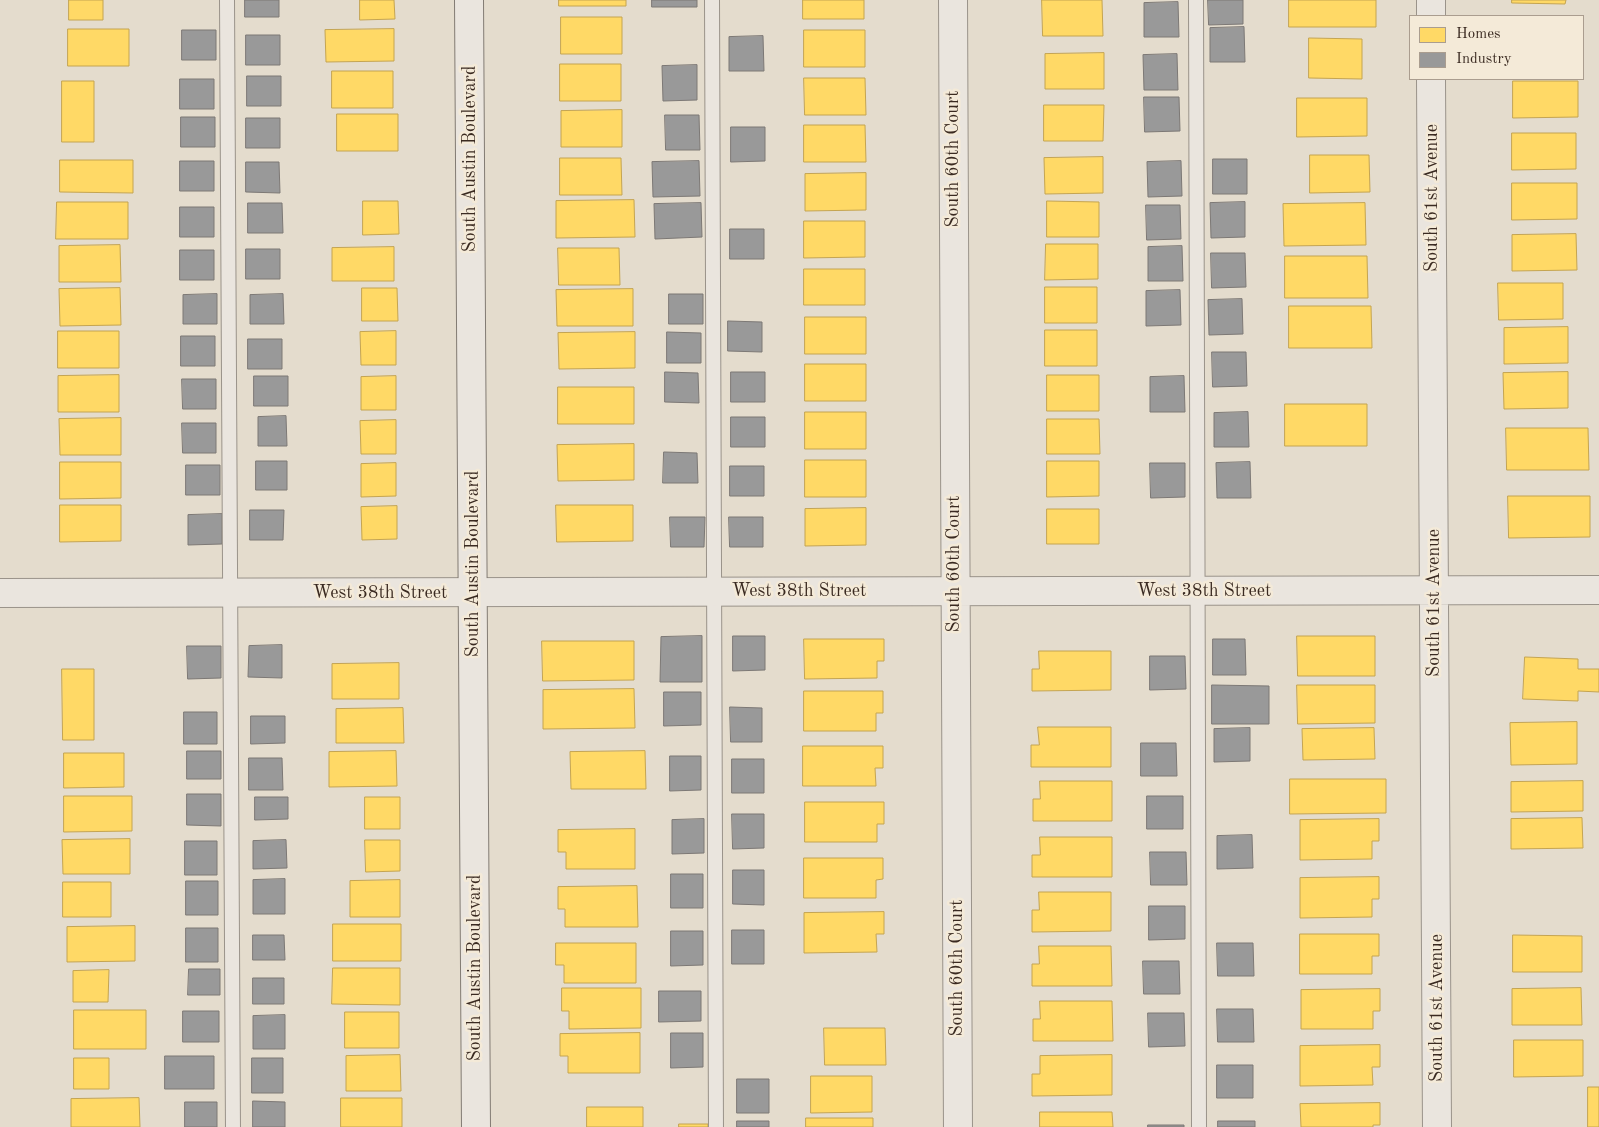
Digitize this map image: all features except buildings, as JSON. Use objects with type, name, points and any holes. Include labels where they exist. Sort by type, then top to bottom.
[{"type":"street","name":"South Austin Boulevard","points":[[469,0],[476,1127]]},
{"type":"street","name":"South 60th Court","points":[[953,0],[954,591],[958,1127]]},
{"type":"street","points":[[1431,0],[1431,15]]},
{"type":"street","name":"South 61st Avenue","points":[[1431,80],[1438,1127]]},
{"type":"street","name":"West 38th Street","points":[[0,593],[1599,590]]},
{"type":"lane","points":[[227,0],[233,1127]]},
{"type":"lane","points":[[712,0],[716,1127]]},
{"type":"lane","points":[[1196,0],[1199,1127]]}]
